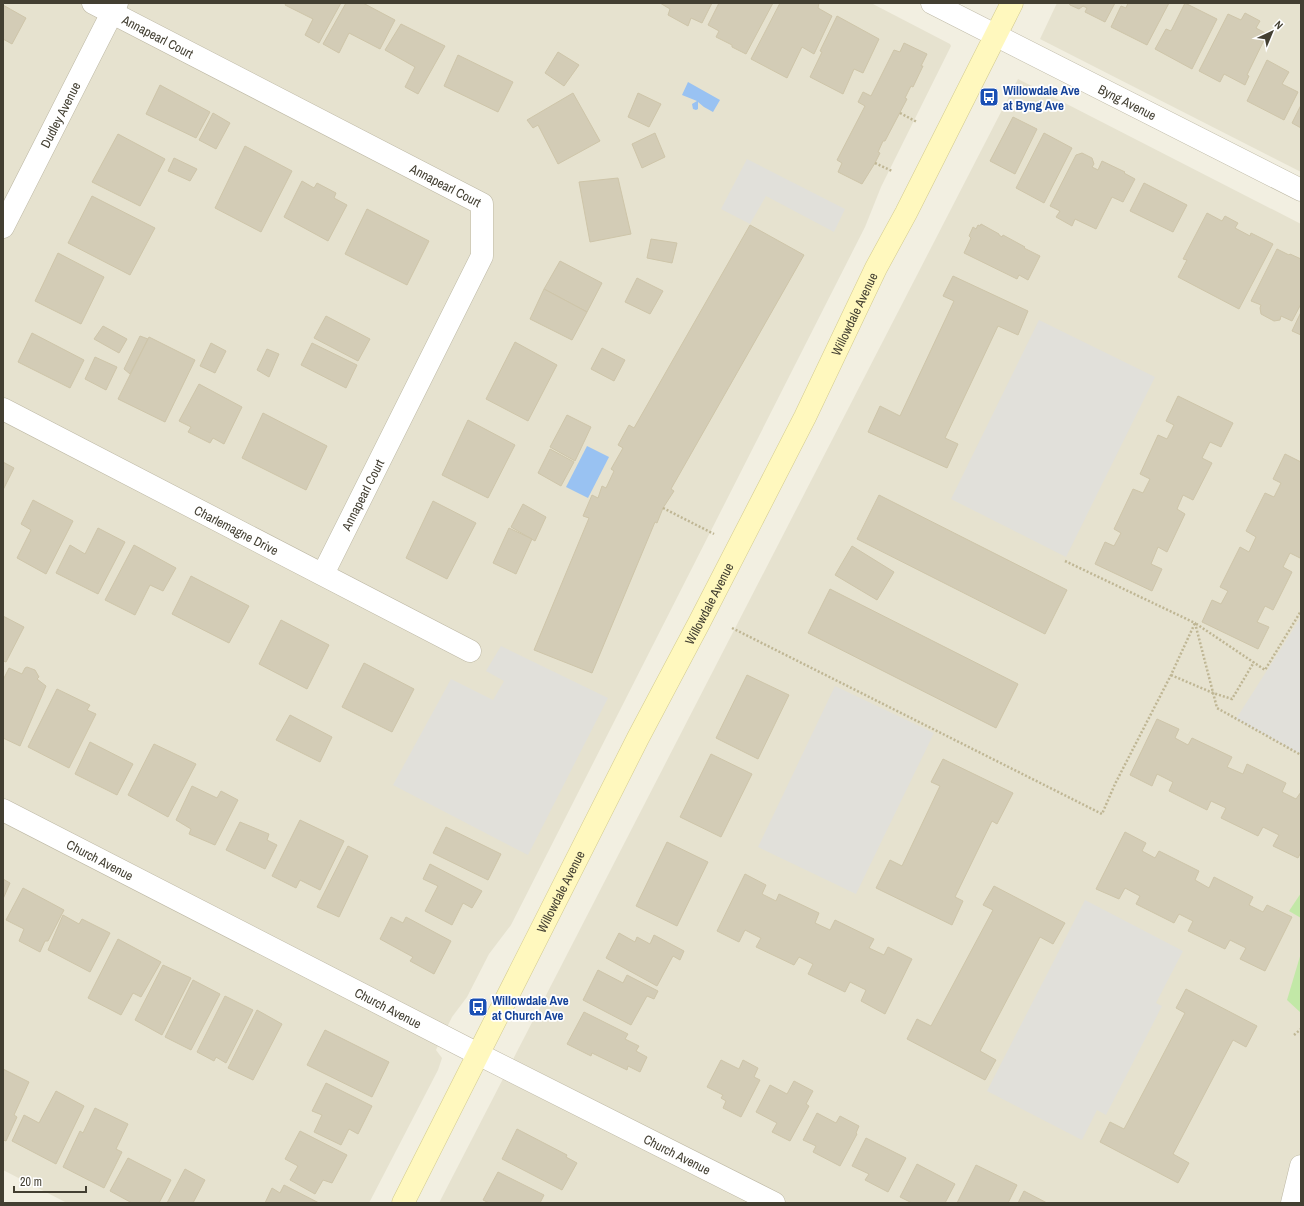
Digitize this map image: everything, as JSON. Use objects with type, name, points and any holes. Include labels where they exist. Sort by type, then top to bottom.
[{"type":"street","name":"Byng Avenue","points":[[932,3],[1301,190]]},
{"type":"street","name":"Willowdale Avenue","points":[[403,1203],[638,738],[700,623],[805,417],[876,268],[1012,3]]},
{"type":"street","name":"Dudley Avenue","points":[[3,227],[107,6]]},
{"type":"street","name":"Annapearl Court","points":[[107,6],[482,204],[482,256],[323,574]]},
{"type":"street","name":"Charlemagne Drive","points":[[3,409],[470,651]]},
{"type":"street","name":"Church Avenue","points":[[3,810],[478,1054],[774,1203]]},
{"type":"street","points":[[1292,1203],[1301,1166]]},
{"type":"path","points":[[900,113],[917,122]]},
{"type":"path","points":[[875,162],[892,171]]},
{"type":"path","points":[[663,508],[714,534]]},
{"type":"path","points":[[1065,561],[1195,623],[1266,670],[1301,611]]},
{"type":"path","points":[[732,628],[1102,814],[1115,784],[1171,675],[1195,623]]},
{"type":"path","points":[[1195,623],[1217,708],[1301,755]]},
{"type":"path","points":[[1171,675],[1232,699],[1254,662]]},
{"type":"path","points":[[1294,1035],[1301,1029]]},
{"type":"shaded area","points":[[3,3],[871,3],[950,44],[951,46],[881,187],[865,227],[511,925],[489,954],[467,997],[452,1017],[436,1050],[442,1058],[438,1070],[369,1203],[67,1203],[3,1170]]},
{"type":"shaded area","points":[[1057,3],[1301,3],[1301,172],[1040,39]]},
{"type":"shaded area","points":[[1018,79],[1301,224],[1301,1203],[439,1203]]},
{"type":"shaded area","points":[[747,159],[845,209],[834,232],[766,196],[750,224],[721,209]]},
{"type":"shaded area","points":[[1039,320],[1155,377],[1066,557],[951,499]]},
{"type":"shaded area","points":[[1301,617],[1301,754],[1236,719]]},
{"type":"shaded area","points":[[501,646],[608,698],[528,855],[393,785],[451,679],[493,700],[504,681],[486,671]]},
{"type":"shaded area","points":[[835,686],[934,733],[856,894],[758,847]]},
{"type":"shaded area","points":[[1085,900],[1183,951],[1156,1003],[1162,1006],[1106,1115],[1097,1110],[1082,1140],[987,1091]]},
{"type":"green space","points":[[1301,893],[1301,918],[1289,911]]},
{"type":"green space","points":[[1301,953],[1301,1013],[1287,1000]]},
{"type":"water","points":[[688,82],[720,100],[713,112],[698,102],[698,109],[693,109],[692,104],[697,101],[682,95]]},
{"type":"water","points":[[587,446],[609,457],[588,498],[566,487]]},
{"type":"building","points":[[286,3],[341,3],[319,43],[305,35],[313,19],[285,5]]},
{"type":"building","points":[[346,3],[363,3],[395,20],[380,49],[349,33],[339,53],[323,44]]},
{"type":"building","points":[[660,3],[712,3],[702,23],[691,18],[688,26],[668,15],[670,9]]},
{"type":"building","points":[[719,3],[773,3],[746,54],[716,37],[719,31],[708,25]]},
{"type":"building","points":[[780,3],[819,3],[818,8],[832,16],[814,54],[802,47],[787,78],[751,59]]},
{"type":"building","points":[[1069,3],[1115,3],[1105,22],[1085,12],[1087,8],[1083,6],[1079,9],[1070,5]]},
{"type":"building","points":[[1128,3],[1169,3],[1147,45],[1111,27],[1121,6],[1126,8]]},
{"type":"building","points":[[1185,3],[1217,19],[1192,69],[1155,49],[1166,29],[1171,31]]},
{"type":"building","points":[[3,5],[26,18],[12,44],[3,39]]},
{"type":"building","points":[[1245,13],[1260,21],[1256,28],[1267,34],[1247,75],[1249,76],[1245,85],[1224,74],[1220,82],[1199,71],[1228,14],[1241,20]]},
{"type":"building","points":[[837,16],[879,39],[863,73],[854,69],[843,94],[810,77],[822,52],[820,51]]},
{"type":"building","points":[[401,24],[445,46],[418,94],[405,87],[415,67],[385,50]]},
{"type":"building","points":[[904,43],[927,54],[913,87],[911,86],[905,98],[907,99],[885,141],[883,141],[878,152],[880,153],[875,163],[862,184],[838,172],[842,163],[837,160],[865,106],[858,102],[863,92],[871,96],[894,50],[900,52]]},
{"type":"building","points":[[558,52],[579,65],[564,86],[545,73]]},
{"type":"building","points":[[458,55],[513,82],[498,112],[444,86]]},
{"type":"building","points":[[1267,60],[1289,72],[1282,84],[1298,92],[1284,120],[1247,101]]},
{"type":"building","points":[[160,85],[210,112],[196,138],[146,114]]},
{"type":"building","points":[[573,93],[600,141],[558,164],[538,125],[533,128],[527,120]]},
{"type":"building","points":[[638,93],[661,104],[649,127],[628,117]]},
{"type":"building","points":[[1301,105],[1301,128],[1292,123]]},
{"type":"building","points":[[213,113],[230,123],[216,149],[199,140]]},
{"type":"building","points":[[1013,117],[1037,129],[1015,174],[990,161]]},
{"type":"building","points":[[655,133],[665,157],[642,168],[632,144]]},
{"type":"building","points":[[1044,133],[1072,148],[1044,203],[1016,188]]},
{"type":"building","points":[[118,134],[165,159],[140,206],[92,182]]},
{"type":"building","points":[[245,146],[292,171],[261,232],[215,208]]},
{"type":"building","points":[[1082,153],[1092,158],[1094,164],[1092,167],[1098,170],[1102,161],[1125,172],[1124,173],[1135,179],[1123,202],[1112,197],[1096,229],[1075,219],[1072,226],[1056,217],[1060,211],[1050,206],[1076,155]]},
{"type":"building","points":[[174,158],[197,169],[190,181],[168,171]]},
{"type":"building","points":[[618,178],[631,234],[590,242],[579,182]]},
{"type":"building","points":[[302,181],[314,188],[317,183],[336,193],[334,198],[347,205],[328,241],[284,217]]},
{"type":"building","points":[[1144,183],[1187,205],[1173,232],[1130,211]]},
{"type":"building","points":[[92,196],[155,228],[130,275],[68,243]]},
{"type":"building","points":[[367,209],[429,241],[407,285],[345,254]]},
{"type":"building","points":[[1207,213],[1222,221],[1225,216],[1238,223],[1235,228],[1250,236],[1251,233],[1273,244],[1239,309],[1178,277],[1187,260],[1183,259]]},
{"type":"building","points":[[981,224],[1002,237],[1003,235],[1040,256],[1028,280],[1019,275],[1017,279],[964,253],[971,238],[969,236],[973,227],[976,229],[978,225],[980,226]]},
{"type":"building","points":[[750,225],[804,255],[671,489],[674,491],[663,508],[657,523],[655,522],[592,673],[534,650],[589,518],[583,516],[592,495],[598,498],[602,486],[606,488],[614,471],[611,469],[623,448],[618,445],[629,425],[634,428]]},
{"type":"building","points":[[651,239],[677,243],[672,263],[647,258]]},
{"type":"building","points":[[1277,249],[1301,259],[1301,304],[1292,321],[1281,316],[1280,320],[1274,321],[1261,314],[1261,305],[1251,301]]},
{"type":"building","points":[[58,253],[104,277],[81,324],[35,301]]},
{"type":"building","points":[[560,261],[602,283],[587,312],[544,289]]},
{"type":"building","points":[[953,276],[1028,311],[1018,335],[998,326],[945,438],[958,444],[947,468],[868,432],[880,406],[900,416],[954,301],[943,296]]},
{"type":"building","points":[[637,278],[663,291],[650,314],[625,302]]},
{"type":"building","points":[[544,289],[587,312],[572,340],[530,319]]},
{"type":"building","points":[[1301,312],[1301,335],[1292,331]]},
{"type":"building","points":[[326,316],[370,339],[358,361],[314,338]]},
{"type":"building","points":[[103,326],[127,339],[119,353],[94,339]]},
{"type":"building","points":[[32,333],[84,360],[70,388],[18,362]]},
{"type":"building","points":[[140,336],[148,339],[130,374],[124,369]]},
{"type":"building","points":[[149,337],[195,360],[165,422],[118,399]]},
{"type":"building","points":[[515,342],[557,365],[528,421],[486,399]]},
{"type":"building","points":[[211,343],[226,351],[215,373],[200,366]]},
{"type":"building","points":[[312,343],[357,365],[346,388],[301,365]]},
{"type":"building","points":[[602,348],[625,360],[614,381],[591,369]]},
{"type":"building","points":[[267,349],[279,354],[269,377],[257,370]]},
{"type":"building","points":[[95,357],[117,367],[106,390],[85,379]]},
{"type":"building","points":[[199,384],[242,407],[224,444],[213,438],[210,443],[188,432],[191,427],[179,421]]},
{"type":"building","points":[[1178,396],[1233,423],[1221,447],[1210,442],[1202,458],[1212,463],[1193,500],[1183,495],[1177,509],[1185,514],[1167,552],[1158,547],[1151,564],[1162,569],[1152,591],[1095,564],[1105,542],[1114,546],[1121,533],[1114,529],[1133,489],[1143,493],[1150,479],[1140,474],[1158,435],[1167,439],[1174,425],[1166,421]]},
{"type":"building","points":[[263,413],[327,446],[306,490],[242,458]]},
{"type":"building","points":[[567,415],[591,427],[575,461],[550,447]]},
{"type":"building","points":[[468,420],[515,445],[488,498],[442,475]]},
{"type":"building","points":[[550,449],[574,462],[561,486],[538,473]]},
{"type":"building","points":[[1285,454],[1301,462],[1301,556],[1300,558],[1290,553],[1283,567],[1292,572],[1273,610],[1265,606],[1257,622],[1269,627],[1258,649],[1202,622],[1212,600],[1221,604],[1228,591],[1220,587],[1240,547],[1249,552],[1256,537],[1246,531],[1265,493],[1274,497],[1281,483],[1273,479]]},
{"type":"building","points":[[3,462],[14,468],[3,490]]},
{"type":"building","points":[[879,495],[1067,590],[1045,634],[857,539]]},
{"type":"building","points":[[33,500],[73,521],[46,574],[17,558],[31,530],[21,524]]},
{"type":"building","points":[[433,501],[476,523],[447,579],[406,558]]},
{"type":"building","points":[[523,504],[546,517],[535,541],[511,527]]},
{"type":"building","points":[[98,528],[125,542],[98,594],[56,573],[70,545],[85,554]]},
{"type":"building","points":[[509,528],[532,539],[516,574],[493,563]]},
{"type":"building","points":[[134,545],[176,568],[163,591],[150,585],[135,615],[105,600]]},
{"type":"building","points":[[852,546],[894,572],[877,600],[835,575]]},
{"type":"building","points":[[191,576],[249,606],[229,643],[172,614]]},
{"type":"building","points":[[830,589],[1018,684],[996,728],[808,633]]},
{"type":"building","points":[[3,616],[24,627],[6,662],[3,661]]},
{"type":"building","points":[[281,620],[329,645],[307,689],[259,664]]},
{"type":"building","points":[[364,663],[414,689],[392,732],[342,707]]},
{"type":"building","points":[[27,667],[35,670],[39,677],[37,679],[46,686],[20,746],[3,738],[3,680],[9,668],[22,674]]},
{"type":"building","points":[[747,675],[789,695],[758,759],[716,738]]},
{"type":"building","points":[[57,689],[90,705],[87,710],[96,714],[69,768],[28,747]]},
{"type":"building","points":[[290,715],[332,737],[320,762],[276,740]]},
{"type":"building","points":[[1157,719],[1179,729],[1175,738],[1188,745],[1192,738],[1232,757],[1227,767],[1243,774],[1247,764],[1286,783],[1282,792],[1296,799],[1301,792],[1301,852],[1298,858],[1273,846],[1279,835],[1263,827],[1258,836],[1221,818],[1226,808],[1211,801],[1207,810],[1169,791],[1173,782],[1157,774],[1152,786],[1130,775]]},
{"type":"building","points":[[90,742],[133,764],[117,795],[75,774]]},
{"type":"building","points":[[154,744],[196,764],[168,817],[128,795]]},
{"type":"building","points":[[711,754],[752,774],[721,837],[680,817]]},
{"type":"building","points":[[943,759],[1013,793],[997,824],[992,821],[955,897],[963,901],[952,925],[876,888],[890,860],[902,866],[940,786],[931,782]]},
{"type":"building","points":[[192,786],[217,798],[221,791],[238,800],[215,845],[189,834],[191,829],[176,820]]},
{"type":"building","points":[[300,820],[344,841],[320,890],[300,880],[296,888],[272,876]]},
{"type":"building","points":[[240,822],[269,834],[267,840],[277,845],[265,869],[226,850]]},
{"type":"building","points":[[446,827],[501,854],[488,880],[433,853]]},
{"type":"building","points":[[1125,832],[1146,843],[1142,851],[1155,858],[1159,851],[1199,871],[1195,880],[1209,888],[1214,877],[1253,897],[1249,905],[1263,912],[1267,905],[1292,917],[1265,971],[1240,959],[1246,948],[1230,940],[1225,949],[1188,931],[1193,921],[1179,914],[1174,923],[1136,904],[1140,896],[1125,888],[1119,899],[1096,889]]},
{"type":"building","points":[[667,842],[708,862],[677,926],[636,906]]},
{"type":"building","points":[[348,846],[368,856],[339,917],[317,907]]},
{"type":"building","points":[[430,864],[482,891],[472,908],[463,903],[452,925],[425,911],[438,886],[423,879]]},
{"type":"building","points":[[745,874],[766,885],[762,894],[776,901],[779,894],[819,913],[815,923],[830,930],[835,920],[874,939],[869,948],[884,955],[888,947],[912,959],[885,1014],[861,1001],[866,990],[850,982],[845,992],[808,974],[813,964],[799,957],[794,965],[756,947],[761,938],[745,930],[739,942],[717,931]]},
{"type":"building","points":[[3,879],[10,883],[3,899]]},
{"type":"building","points":[[994,886],[1065,923],[1053,944],[1040,937],[980,1051],[996,1060],[985,1080],[907,1039],[917,1019],[931,1026],[993,910],[983,905]]},
{"type":"building","points":[[23,888],[64,910],[48,941],[45,941],[40,952],[19,941],[24,929],[6,920]]},
{"type":"building","points":[[63,915],[79,924],[82,919],[110,933],[90,972],[48,950]]},
{"type":"building","points":[[391,917],[403,923],[406,917],[451,941],[434,974],[410,961],[413,957],[380,939]]},
{"type":"building","points":[[619,933],[635,942],[637,937],[650,944],[654,935],[684,951],[680,960],[673,956],[657,986],[606,958]]},
{"type":"building","points":[[118,939],[161,962],[141,997],[133,993],[121,1015],[88,998]]},
{"type":"building","points":[[163,965],[191,978],[162,1035],[135,1020]]},
{"type":"building","points":[[598,970],[623,983],[627,975],[658,991],[654,999],[647,996],[631,1025],[583,1000]]},
{"type":"building","points":[[193,980],[220,994],[191,1050],[165,1037]]},
{"type":"building","points":[[1186,989],[1257,1026],[1246,1047],[1233,1040],[1173,1154],[1189,1163],[1178,1183],[1100,1142],[1110,1122],[1124,1129],[1185,1013],[1176,1008]]},
{"type":"building","points":[[225,996],[253,1010],[226,1063],[216,1057],[214,1061],[197,1052]]},
{"type":"building","points":[[257,1010],[282,1024],[253,1080],[228,1068]]},
{"type":"building","points":[[584,1012],[628,1034],[625,1039],[639,1046],[636,1051],[647,1057],[640,1072],[628,1066],[627,1070],[592,1053],[591,1056],[567,1044]]},
{"type":"building","points":[[325,1030],[389,1062],[372,1097],[307,1065]]},
{"type":"building","points":[[721,1060],[739,1069],[743,1060],[758,1068],[754,1077],[760,1080],[741,1117],[723,1108],[726,1101],[721,1098],[723,1095],[707,1087]]},
{"type":"building","points":[[3,1069],[29,1082],[14,1115],[17,1117],[6,1141],[3,1140]]},
{"type":"building","points":[[794,1081],[813,1091],[806,1104],[809,1106],[790,1141],[772,1132],[777,1123],[756,1112],[770,1085],[787,1094]]},
{"type":"building","points":[[326,1083],[372,1106],[358,1134],[349,1129],[341,1145],[314,1132],[322,1115],[312,1111]]},
{"type":"building","points":[[56,1091],[84,1106],[56,1164],[12,1141],[24,1115],[39,1123]]},
{"type":"building","points":[[95,1108],[128,1124],[116,1149],[122,1152],[104,1188],[63,1167],[80,1131],[83,1133]]},
{"type":"building","points":[[817,1113],[836,1123],[840,1116],[859,1126],[856,1133],[857,1134],[840,1166],[813,1152],[816,1146],[803,1140]]},
{"type":"building","points":[[517,1129],[567,1155],[566,1157],[577,1163],[562,1190],[502,1159]]},
{"type":"building","points":[[300,1131],[347,1155],[332,1183],[323,1180],[315,1194],[290,1180],[298,1166],[285,1159]]},
{"type":"building","points":[[866,1138],[906,1158],[888,1192],[865,1180],[869,1174],[852,1166]]},
{"type":"building","points":[[128,1158],[171,1180],[159,1203],[132,1203],[110,1191]]},
{"type":"building","points":[[917,1164],[955,1184],[945,1203],[912,1203],[900,1197]]},
{"type":"building","points":[[976,1165],[1017,1185],[1008,1203],[957,1203]]},
{"type":"building","points":[[185,1169],[205,1180],[193,1203],[167,1203]]},
{"type":"building","points":[[498,1172],[544,1195],[540,1203],[489,1203],[483,1200]]},
{"type":"building","points":[[284,1185],[319,1203],[265,1203],[272,1188],[280,1193]]},
{"type":"building","points":[[1024,1191],[1047,1203],[1018,1203]]},
{"type":"place","name":"Willowdale Ave at Byng Ave","points":[[989,97]]},
{"type":"place","name":"Willowdale Ave at Church Ave","points":[[478,1007]]}]
